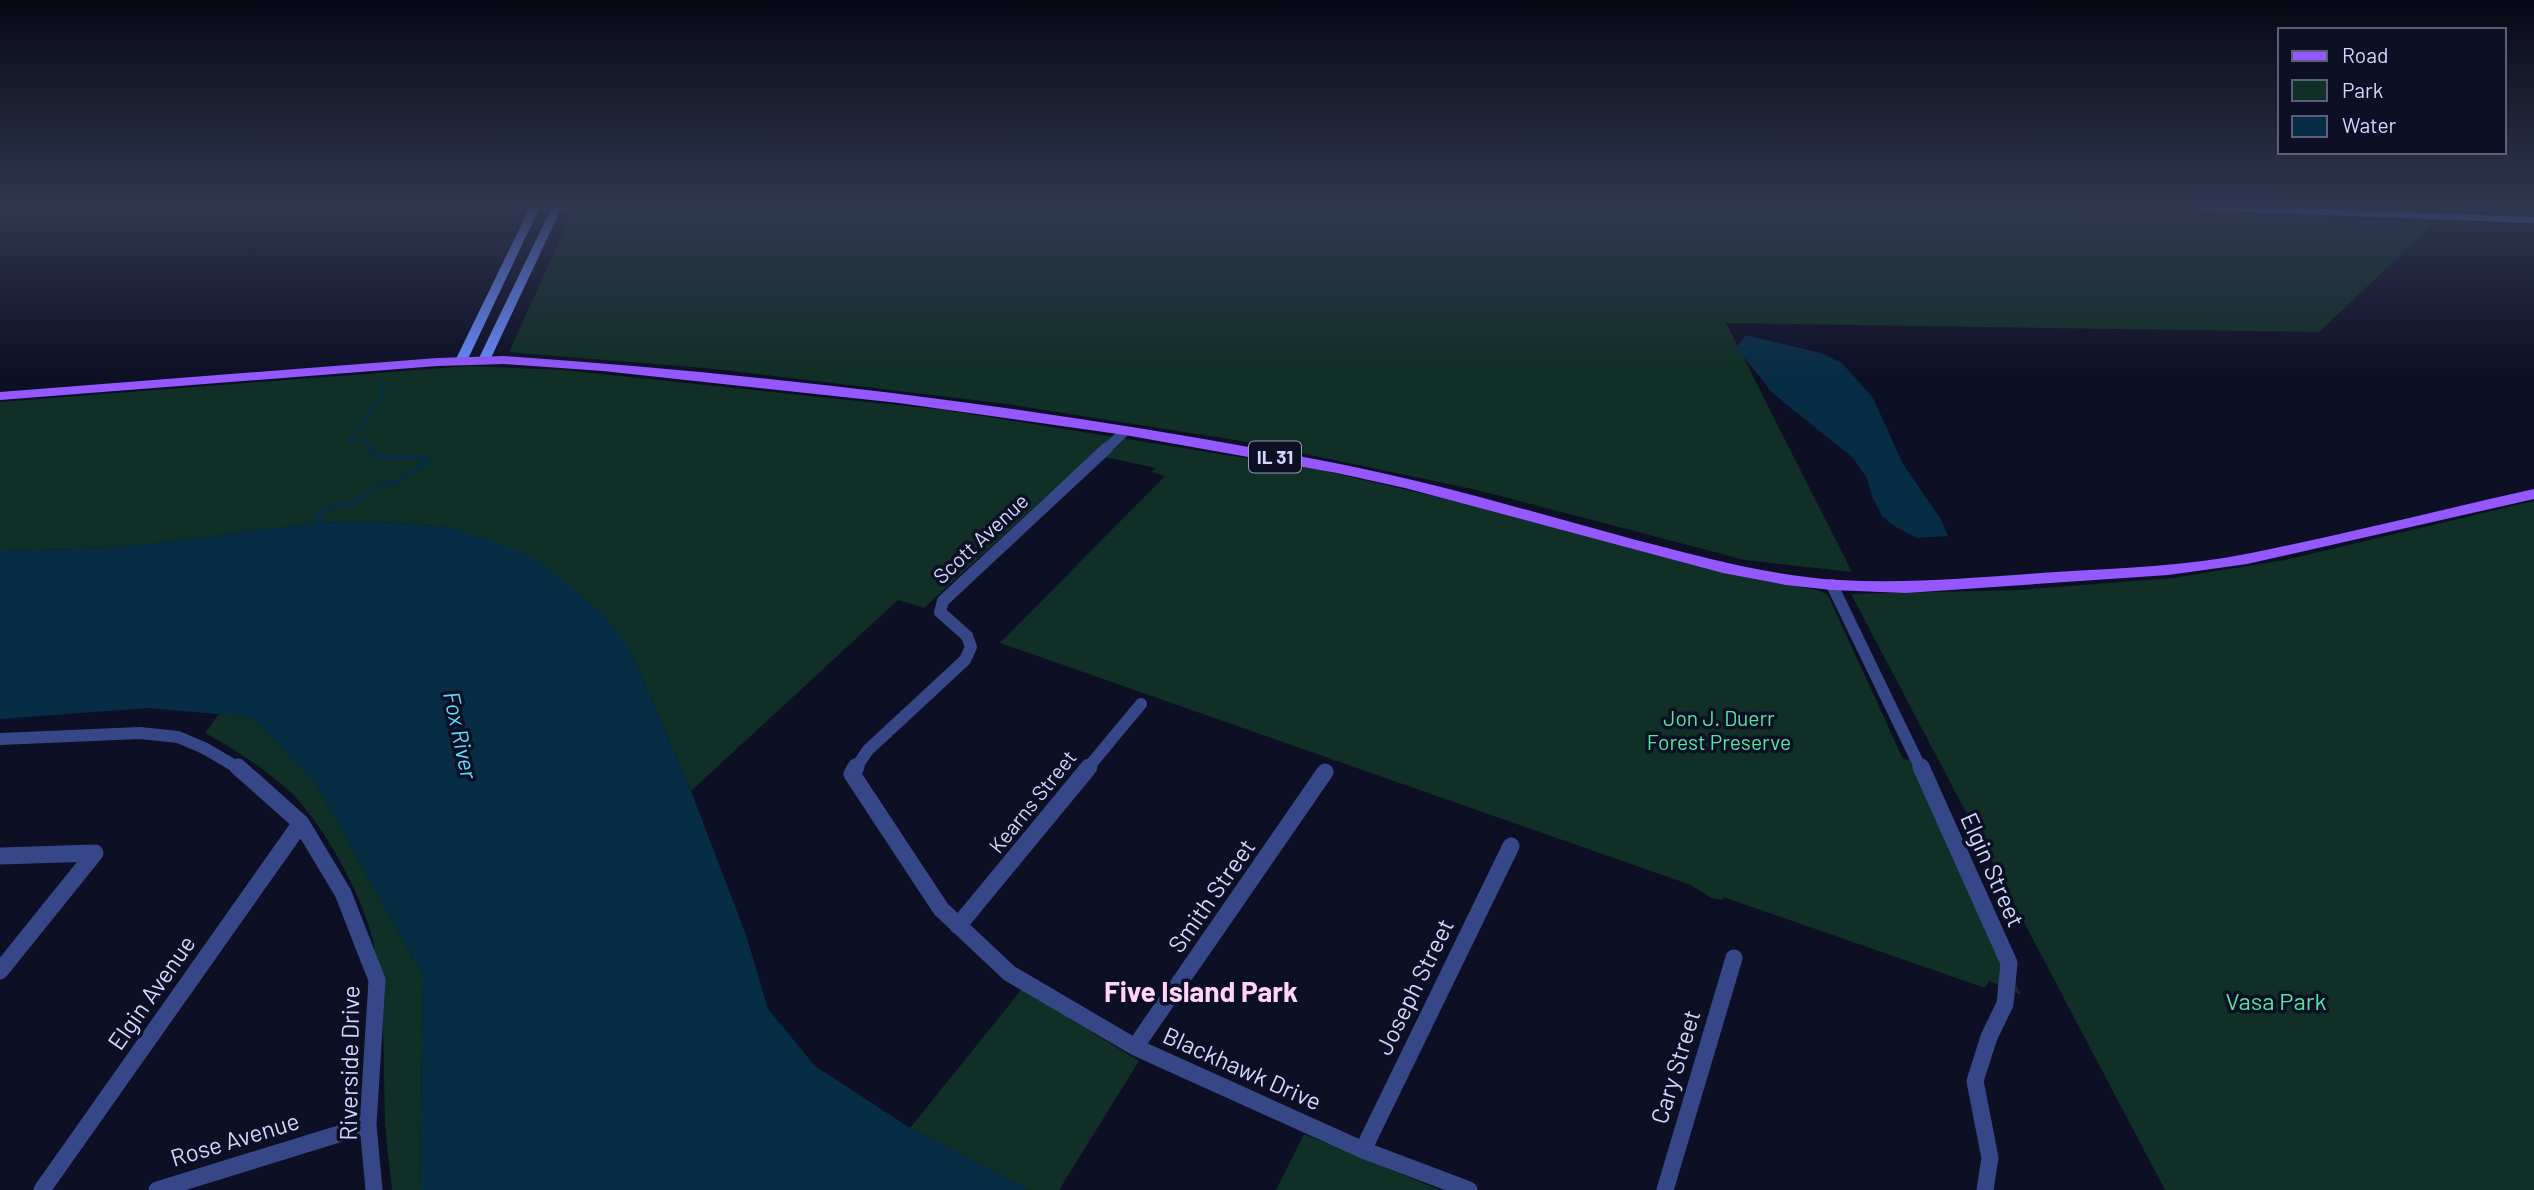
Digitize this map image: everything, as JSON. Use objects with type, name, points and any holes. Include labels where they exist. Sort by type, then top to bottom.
[{"type":"main road","points":[[461,361],[508,263]]},
{"type":"main road","points":[[484,360],[531,263]]},
{"type":"main road","name":"IL 31","points":[[0,396],[461,361],[603,367],[899,399],[1125,431],[1361,473],[1723,568],[1786,580],[1906,588],[2168,570],[2247,559],[2534,494]]},
{"type":"street","name":"Scott Avenue","points":[[852,774],[868,750],[965,660],[971,647],[967,636],[940,612],[943,601],[1125,431]]},
{"type":"street","name":"Elgin Street","points":[[1832,585],[1910,744],[2009,963],[2005,1004],[1989,1037],[1975,1081],[1990,1158],[1985,1190]]},
{"type":"street","name":"Kearns Street","points":[[958,926],[1141,704]]},
{"type":"street","name":"Riverside Drive","points":[[0,739],[140,733],[178,737],[239,768],[301,823],[343,893],[377,980],[368,1125],[374,1190]]},
{"type":"street","name":"Smith Street","points":[[1135,1047],[1325,772]]},
{"type":"street","name":"Blackhawk Drive","points":[[852,774],[941,909],[1009,973],[1135,1047],[1363,1150],[1469,1190]]},
{"type":"street","name":"Elgin Avenue","points":[[43,1190],[301,823]]},
{"type":"street","name":"Joseph Street","points":[[1363,1150],[1511,846]]},
{"type":"street","points":[[0,856],[95,853],[0,971]]},
{"type":"street","name":"Cary Street","points":[[1665,1190],[1734,958]]},
{"type":"street","name":"Rose Avenue","points":[[157,1190],[368,1125]]},
{"type":"green space","points":[[550,263],[2392,263],[2319,332],[1726,323],[1852,572],[1745,560],[1477,490],[1248,442],[1007,404],[716,369],[509,352]]},
{"type":"green space","name":"Jon J. Duerr Forest Preserve","points":[[469,366],[562,370],[945,410],[1321,470],[1441,498],[1753,579],[1813,589],[1827,594],[1903,759],[1912,760],[2021,995],[1989,981],[1985,988],[1723,897],[1723,900],[1711,898],[1691,885],[1000,643],[1165,476],[1151,472],[1156,468],[1092,454],[924,608],[898,600],[691,791],[630,650],[447,527],[368,521],[316,523],[116,548],[0,551],[0,402]]},
{"type":"green space","name":"Vasa Park","points":[[2534,501],[2534,1190],[2165,1190],[1851,594],[2020,590],[2173,578],[2285,560]]},
{"type":"green space","points":[[219,714],[253,717],[317,786],[423,976],[420,1190],[392,1190],[385,1121],[380,986],[373,941],[360,903],[340,860],[301,804],[258,766],[205,733]]},
{"type":"green space","points":[[1022,989],[1139,1061],[1059,1190],[1029,1190],[910,1128]]},
{"type":"green space","points":[[1304,1134],[1440,1190],[1276,1190]]},
{"type":"water","points":[[1746,335],[1821,353],[1842,363],[1873,398],[1903,464],[1940,518],[1948,536],[1917,538],[1882,516],[1867,478],[1853,458],[1770,391],[1745,359],[1737,347]]},
{"type":"water","name":"Fox River","points":[[368,521],[447,527],[498,543],[540,562],[606,616],[630,650],[691,791],[746,935],[768,1009],[815,1066],[910,1128],[1029,1190],[420,1190],[423,976],[317,786],[252,717],[148,708],[0,719],[0,551],[116,548],[316,523]]},
{"type":"waterway","points":[[372,450],[366,440],[349,440],[383,397],[382,381]]},
{"type":"waterway","points":[[313,528],[322,519],[316,515],[318,513],[340,503],[354,504],[376,486],[399,482],[428,461],[426,458],[379,457],[373,455],[372,448]]},
{"type":"district","name":"Five Island Park","points":[[1201,992]]}]
